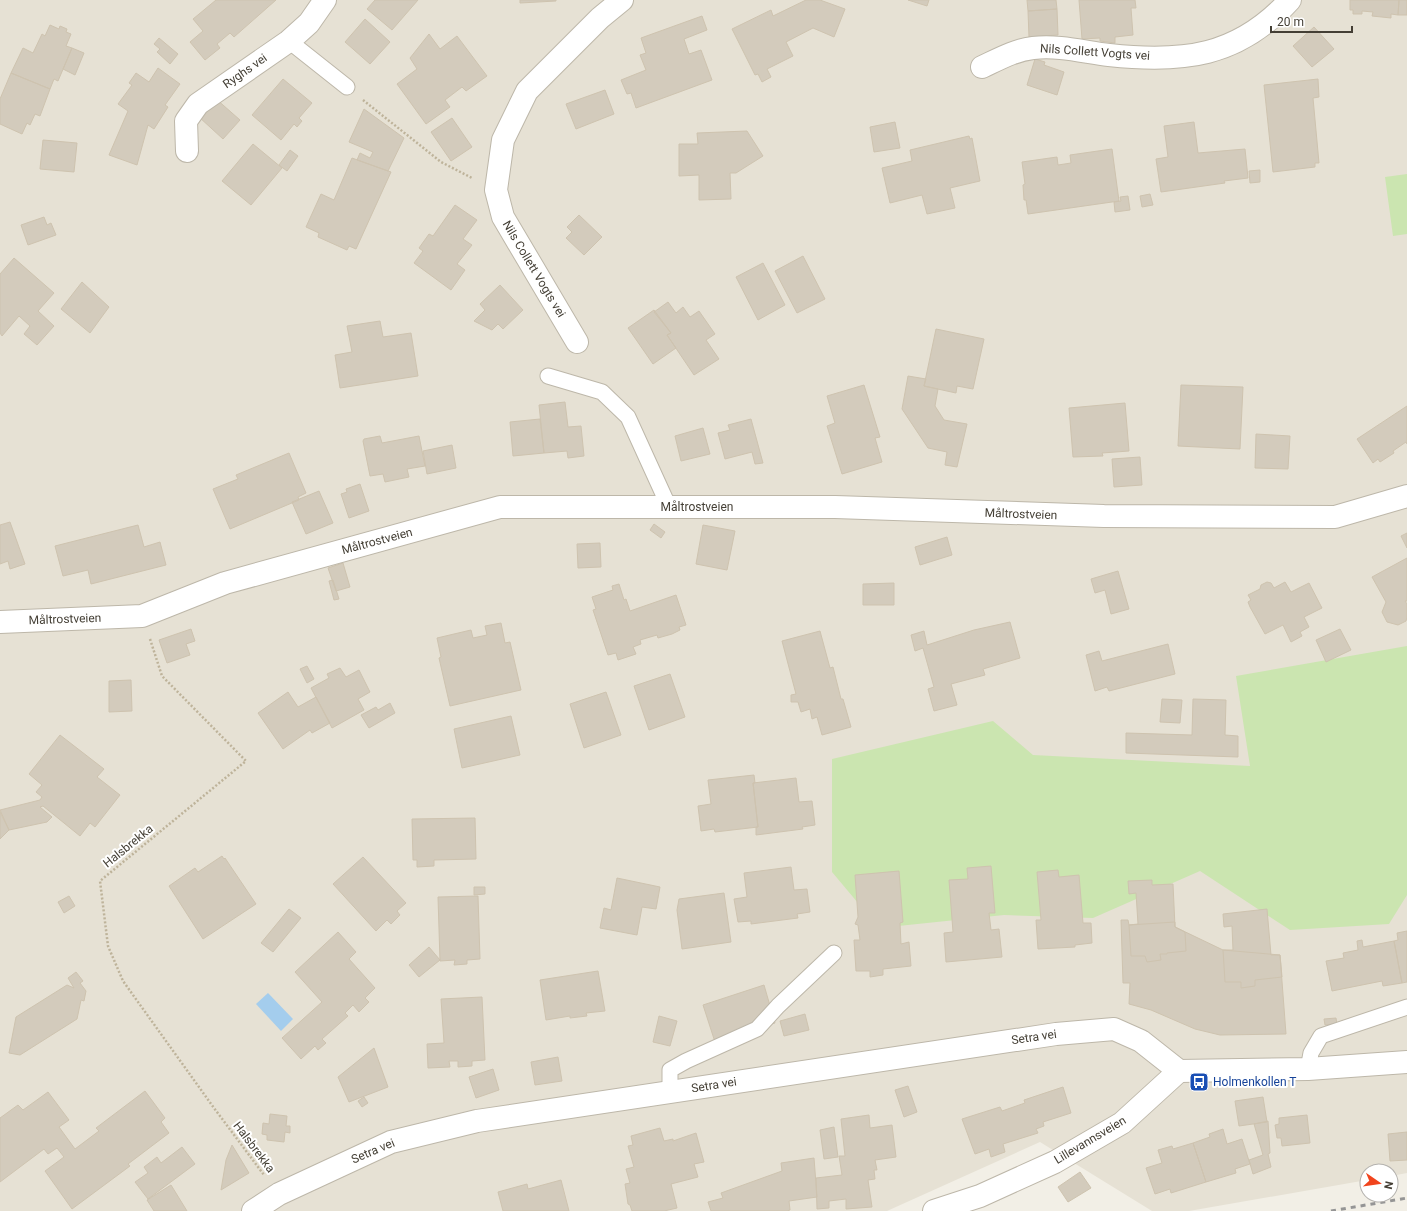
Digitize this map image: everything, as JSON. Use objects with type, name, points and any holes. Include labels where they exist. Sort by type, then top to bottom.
[{"type":"street","name":"Ryghs vei","points":[[187,151],[186,121],[198,104],[289,41],[309,23],[325,0]]},
{"type":"street","name":"Nils Collett Vogts vei","points":[[577,342],[503,217],[496,190],[503,140],[527,91],[600,18],[622,0]]},
{"type":"street","name":"Nils Collett Vogts vei","points":[[982,67],[1014,52],[1050,46],[1110,55],[1151,57],[1183,57],[1208,53],[1232,44],[1251,34],[1275,17],[1290,0]]},
{"type":"street","name":"Måltrostveien","points":[[0,622],[142,616],[225,584],[500,508],[835,507],[1104,516],[1335,517],[1407,496]]},
{"type":"street","name":"Setra vei","points":[[253,1211],[279,1194],[390,1142],[477,1121],[1056,1034],[1114,1029],[1141,1041],[1179,1071]]},
{"type":"street","points":[[1179,1071],[1308,1069],[1407,1062]]},
{"type":"street","name":"Lillevannsveien","points":[[934,1211],[980,1196],[1055,1162],[1122,1123],[1179,1071]]},
{"type":"lane","points":[[289,41],[347,87]]},
{"type":"lane","points":[[548,376],[602,392],[628,417],[669,507]]},
{"type":"lane","points":[[670,1092],[670,1070],[686,1060],[758,1029],[778,1006],[834,953]]},
{"type":"lane","points":[[1308,1069],[1311,1052],[1321,1036],[1407,1007]]},
{"type":"path","points":[[347,87],[441,162],[496,190]]},
{"type":"path","name":"Halsbrekka","points":[[142,616],[162,676],[246,761],[100,881],[108,946],[123,981],[266,1178]]},
{"type":"shaded area","points":[[0,0],[1407,0],[1407,1173],[1399,1174],[1399,1163],[1359,1163],[1359,1181],[1189,1211],[1152,1211],[1040,1142],[887,1211],[0,1211]]},
{"type":"green space","points":[[1407,174],[1407,234],[1393,236],[1385,177]]},
{"type":"green space","points":[[1407,646],[1407,895],[1389,924],[1290,930],[1200,871],[1093,918],[1004,915],[879,928],[832,872],[832,759],[993,721],[1033,755],[1250,766],[1236,676]]},
{"type":"water","points":[[268,993],[293,1019],[281,1031],[256,1004]]},
{"type":"building","points":[[216,0],[276,0],[234,37],[230,33],[217,44],[220,48],[205,60],[190,42],[203,31],[193,19]]},
{"type":"building","points":[[375,0],[418,0],[392,30],[367,9]]},
{"type":"building","points":[[520,0],[556,0],[556,1],[520,3]]},
{"type":"building","points":[[806,0],[820,0],[845,9],[834,37],[813,28],[786,42],[793,56],[767,69],[771,77],[762,82],[758,74],[755,75],[732,29],[771,10],[773,16]]},
{"type":"building","points":[[908,0],[929,0],[927,6]]},
{"type":"building","points":[[1027,0],[1056,0],[1057,9],[1028,11]]},
{"type":"building","points":[[1079,0],[1135,0],[1136,8],[1131,8],[1133,35],[1115,37],[1115,43],[1100,41],[1100,38],[1082,39]]},
{"type":"building","points":[[1350,0],[1399,0],[1398,15],[1391,14],[1391,18],[1372,16],[1373,12],[1362,11],[1362,14],[1353,14],[1353,10],[1350,10]]},
{"type":"building","points":[[1399,0],[1407,0],[1407,15],[1398,15]]},
{"type":"building","points":[[1057,9],[1058,35],[1029,37],[1028,11]]},
{"type":"building","points":[[702,16],[707,30],[684,39],[689,54],[701,50],[712,80],[636,108],[631,93],[627,94],[621,80],[646,70],[640,55],[646,53],[641,38]]},
{"type":"building","points":[[365,19],[390,42],[370,64],[345,42]]},
{"type":"building","points":[[50,25],[59,29],[60,26],[67,29],[66,32],[71,34],[66,46],[72,48],[58,81],[54,79],[50,89],[11,73],[23,48],[33,53],[42,34],[45,36]]},
{"type":"building","points":[[1314,27],[1334,49],[1312,67],[1293,46]]},
{"type":"building","points":[[429,34],[440,49],[457,36],[487,76],[466,91],[462,87],[445,100],[450,107],[426,124],[397,84],[417,69],[410,58]]},
{"type":"building","points":[[159,38],[178,54],[170,64],[157,52],[160,49],[154,44]]},
{"type":"building","points":[[72,48],[84,53],[75,75],[63,69]]},
{"type":"building","points":[[1035,59],[1045,62],[1044,65],[1064,72],[1057,95],[1027,85]]},
{"type":"building","points":[[158,68],[180,84],[165,105],[168,107],[154,129],[148,125],[137,165],[109,155],[128,111],[118,104],[132,85],[129,83],[136,73],[149,82]]},
{"type":"building","points":[[11,73],[50,89],[40,116],[35,114],[30,125],[27,123],[22,134],[0,124],[0,99]]},
{"type":"building","points":[[283,79],[312,103],[299,118],[302,121],[297,127],[294,124],[281,140],[252,115]]},
{"type":"building","points":[[1318,79],[1319,97],[1313,98],[1319,163],[1315,163],[1315,167],[1273,172],[1264,85]]},
{"type":"building","points":[[605,90],[614,114],[576,129],[566,104]]},
{"type":"building","points":[[215,98],[240,120],[223,139],[199,117]]},
{"type":"building","points":[[364,109],[404,138],[388,171],[357,160],[360,153],[370,158],[373,152],[349,142]]},
{"type":"building","points":[[452,118],[472,147],[451,161],[431,132]]},
{"type":"building","points":[[895,122],[900,148],[874,152],[870,127]]},
{"type":"building","points":[[1194,122],[1198,153],[1245,149],[1248,178],[1224,181],[1225,183],[1161,192],[1156,159],[1168,157],[1164,126]]},
{"type":"building","points":[[747,131],[763,156],[736,173],[730,173],[731,199],[699,200],[699,175],[679,176],[679,144],[698,144],[697,133]]},
{"type":"building","points":[[969,136],[970,139],[972,138],[980,181],[950,188],[955,208],[927,214],[922,195],[890,203],[882,168],[912,161],[910,150]]},
{"type":"building","points":[[43,140],[77,143],[74,172],[40,169]]},
{"type":"building","points":[[253,144],[282,168],[251,205],[222,181]]},
{"type":"building","points":[[1112,149],[1119,201],[1028,214],[1026,200],[1024,200],[1023,185],[1025,184],[1022,162],[1057,157],[1058,165],[1071,163],[1070,155]]},
{"type":"building","points":[[290,150],[298,156],[287,171],[279,165]]},
{"type":"building","points":[[352,158],[391,172],[356,249],[349,246],[347,250],[318,237],[319,233],[306,227],[321,194],[334,200]]},
{"type":"building","points":[[1260,170],[1260,182],[1250,183],[1249,171]]},
{"type":"building","points":[[1150,194],[1153,205],[1142,207],[1140,196]]},
{"type":"building","points":[[1128,196],[1130,210],[1115,212],[1114,202],[1121,201],[1120,197]]},
{"type":"building","points":[[455,205],[477,220],[463,239],[472,245],[457,264],[465,270],[451,290],[414,263],[423,251],[419,248],[429,234],[433,236]]},
{"type":"building","points":[[579,215],[602,237],[584,255],[566,238],[572,232],[567,227]]},
{"type":"building","points":[[44,217],[47,225],[51,223],[56,235],[28,245],[21,225]]},
{"type":"building","points":[[803,256],[825,299],[797,313],[775,271]]},
{"type":"building","points":[[14,258],[54,293],[38,311],[54,326],[37,345],[24,334],[30,326],[19,316],[2,336],[0,333],[0,274]]},
{"type":"building","points":[[763,263],[785,305],[758,320],[736,277]]},
{"type":"building","points":[[82,282],[109,307],[90,333],[61,309]]},
{"type":"building","points":[[500,285],[523,310],[503,329],[498,324],[492,330],[474,321],[485,310],[480,304]]},
{"type":"building","points":[[668,302],[676,313],[683,307],[690,317],[699,311],[715,334],[706,340],[719,359],[694,375],[667,335],[671,333],[654,312]]},
{"type":"building","points":[[654,310],[671,333],[667,335],[676,348],[653,364],[628,328]]},
{"type":"building","points":[[380,321],[383,337],[411,333],[418,376],[340,388],[335,355],[352,352],[347,326]]},
{"type":"building","points":[[936,329],[984,339],[973,389],[957,386],[956,393],[924,386]]},
{"type":"building","points":[[908,376],[926,379],[924,386],[938,389],[935,406],[944,420],[967,424],[957,467],[945,465],[947,452],[928,448],[902,409]]},
{"type":"building","points":[[864,385],[880,437],[875,438],[882,462],[842,474],[827,426],[835,423],[827,396]]},
{"type":"building","points":[[1181,385],[1243,387],[1240,449],[1178,446]]},
{"type":"building","points":[[565,402],[568,427],[581,426],[584,456],[568,458],[567,451],[544,453],[539,405]]},
{"type":"building","points":[[1125,403],[1129,451],[1102,453],[1103,456],[1073,457],[1069,408]]},
{"type":"building","points":[[1407,406],[1407,444],[1406,442],[1393,451],[1394,453],[1380,462],[1378,459],[1373,463],[1357,439]]},
{"type":"building","points":[[540,419],[544,453],[513,456],[510,422]]},
{"type":"building","points":[[751,419],[763,463],[755,464],[752,452],[725,459],[718,433],[730,430],[728,425]]},
{"type":"building","points":[[703,428],[710,454],[681,461],[675,436]]},
{"type":"building","points":[[1256,434],[1290,436],[1288,469],[1255,468]]},
{"type":"building","points":[[380,436],[382,443],[419,436],[425,466],[407,469],[409,477],[385,482],[383,474],[370,476],[363,441],[364,439]]},
{"type":"building","points":[[452,445],[456,468],[427,474],[423,451]]},
{"type":"building","points":[[289,453],[306,493],[298,497],[299,500],[230,529],[213,489],[238,479],[236,475]]},
{"type":"building","points":[[1140,457],[1142,485],[1114,487],[1112,459]]},
{"type":"building","points":[[360,484],[369,511],[349,518],[341,494],[347,492],[346,489]]},
{"type":"building","points":[[319,491],[333,523],[306,534],[292,502]]},
{"type":"building","points":[[10,522],[25,564],[10,569],[8,561],[0,564],[0,525]]},
{"type":"building","points":[[654,524],[665,532],[661,538],[650,530]]},
{"type":"building","points":[[138,525],[144,547],[160,542],[166,565],[91,584],[88,570],[63,576],[55,546]]},
{"type":"building","points":[[703,525],[735,531],[727,570],[696,564]]},
{"type":"building","points":[[1407,533],[1407,548],[1401,536]]},
{"type":"building","points":[[947,537],[952,555],[920,565],[915,547]]},
{"type":"building","points":[[600,543],[601,567],[578,568],[577,544]]},
{"type":"building","points":[[1407,558],[1407,601],[1405,601],[1407,604],[1407,617],[1406,621],[1398,625],[1387,622],[1382,612],[1386,602],[1372,577]]},
{"type":"building","points":[[343,563],[350,587],[336,591],[328,568]]},
{"type":"building","points":[[1118,571],[1129,609],[1111,614],[1105,590],[1095,593],[1091,579]]},
{"type":"building","points":[[333,580],[339,599],[334,600],[329,581]]},
{"type":"building","points":[[1267,582],[1271,583],[1274,588],[1285,582],[1291,592],[1309,583],[1322,608],[1304,617],[1309,627],[1300,632],[1302,636],[1291,642],[1283,625],[1265,634],[1248,602],[1251,600],[1248,595],[1260,589],[1261,585]]},
{"type":"building","points":[[894,583],[894,605],[863,605],[863,584]]},
{"type":"building","points":[[619,584],[624,600],[626,599],[630,611],[676,595],[686,625],[679,627],[680,630],[672,634],[658,638],[657,635],[640,640],[641,644],[633,647],[636,654],[618,660],[616,653],[608,655],[593,610],[596,609],[592,597],[613,590],[612,586]]},
{"type":"building","points":[[1010,622],[1020,658],[983,669],[985,675],[951,684],[957,705],[934,711],[928,689],[934,687],[923,648],[915,651],[911,635],[924,631],[927,645],[974,630]]},
{"type":"building","points":[[501,623],[505,643],[510,642],[521,690],[450,706],[439,658],[441,657],[437,638],[471,630],[473,638],[487,635],[485,626]]},
{"type":"building","points":[[191,629],[195,641],[186,644],[190,655],[167,663],[159,640]]},
{"type":"building","points":[[1340,629],[1351,650],[1326,662],[1316,640]]},
{"type":"building","points":[[820,631],[830,668],[833,667],[841,699],[843,699],[851,727],[822,735],[817,717],[812,719],[810,709],[801,712],[798,702],[791,702],[791,695],[796,694],[782,641]]},
{"type":"building","points":[[1168,644],[1175,674],[1109,691],[1107,687],[1095,691],[1086,655],[1099,651],[1102,661]]},
{"type":"building","points":[[307,666],[314,679],[307,683],[300,669]]},
{"type":"building","points":[[340,668],[346,677],[359,670],[370,692],[358,699],[364,710],[332,728],[311,688],[329,678],[327,674]]},
{"type":"building","points":[[670,674],[685,717],[649,730],[634,686]]},
{"type":"building","points":[[131,680],[132,711],[109,712],[109,681]]},
{"type":"building","points":[[288,692],[298,707],[316,697],[330,723],[312,733],[310,730],[283,749],[258,713]]},
{"type":"building","points":[[606,692],[621,735],[584,748],[570,704]]},
{"type":"building","points":[[1162,699],[1182,700],[1180,723],[1160,722]]},
{"type":"building","points":[[1193,699],[1226,700],[1225,735],[1238,736],[1238,757],[1126,753],[1126,733],[1192,735]]},
{"type":"building","points":[[390,703],[395,713],[369,728],[361,715],[376,707],[378,710]]},
{"type":"building","points":[[511,716],[520,755],[462,768],[454,729]]},
{"type":"building","points":[[60,735],[104,769],[97,777],[120,795],[95,827],[90,823],[80,836],[43,806],[40,807],[52,817],[47,822],[9,830],[0,810],[40,800],[42,797],[36,792],[42,785],[29,774]]},
{"type":"building","points":[[754,775],[755,783],[753,783],[758,827],[715,832],[714,829],[701,831],[698,806],[711,804],[708,780]]},
{"type":"building","points":[[796,778],[799,802],[812,801],[815,825],[802,827],[803,829],[756,835],[756,827],[758,827],[753,783]]},
{"type":"building","points":[[0,812],[9,830],[0,839]]},
{"type":"building","points":[[475,818],[476,859],[434,860],[434,866],[417,867],[417,860],[413,860],[412,819]]},
{"type":"building","points":[[222,856],[224,859],[225,858],[256,904],[203,939],[169,886],[195,868],[198,872]]},
{"type":"building","points":[[363,857],[406,903],[397,911],[400,915],[391,924],[387,920],[376,931],[333,884]]},
{"type":"building","points":[[991,866],[995,913],[989,913],[991,930],[999,929],[1002,957],[946,962],[944,933],[953,932],[949,880],[968,879],[967,868]]},
{"type":"building","points":[[791,867],[794,890],[807,889],[810,912],[797,914],[798,918],[751,924],[751,921],[738,922],[734,899],[747,897],[744,873]]},
{"type":"building","points":[[1058,870],[1059,877],[1079,875],[1083,923],[1091,923],[1092,943],[1075,945],[1075,947],[1038,949],[1036,920],[1041,920],[1037,872]]},
{"type":"building","points":[[899,871],[903,922],[900,923],[901,944],[909,942],[911,966],[883,969],[883,975],[870,977],[870,971],[856,971],[854,940],[860,940],[858,925],[855,924],[858,917],[855,875]]},
{"type":"building","points":[[617,878],[660,887],[656,909],[642,907],[637,935],[600,928],[604,908],[611,910]]},
{"type":"building","points":[[1152,880],[1152,885],[1173,884],[1175,927],[1185,932],[1186,951],[1160,954],[1161,960],[1147,962],[1145,956],[1131,956],[1129,925],[1138,924],[1136,893],[1129,894],[1128,881]]},
{"type":"building","points":[[474,887],[485,887],[485,894],[474,895]]},
{"type":"building","points":[[724,893],[731,942],[682,949],[677,910],[679,899]]},
{"type":"building","points":[[69,896],[75,906],[64,913],[58,902]]},
{"type":"building","points":[[478,896],[480,959],[467,960],[467,964],[454,965],[455,960],[440,961],[438,897]]},
{"type":"building","points":[[289,909],[301,918],[273,952],[261,943]]},
{"type":"building","points":[[1267,909],[1271,955],[1280,955],[1282,977],[1255,980],[1255,986],[1241,988],[1241,982],[1225,982],[1223,950],[1233,950],[1232,926],[1224,927],[1223,914]]},
{"type":"building","points":[[1121,920],[1128,920],[1129,925],[1175,922],[1175,927],[1223,950],[1280,955],[1286,1034],[1220,1035],[1195,1029],[1151,1010],[1129,1004],[1130,983],[1123,983]]},
{"type":"building","points":[[1407,931],[1407,982],[1402,983],[1394,941],[1398,940],[1397,933]]},
{"type":"building","points":[[338,932],[356,952],[349,959],[375,988],[365,998],[369,1002],[359,1012],[353,1005],[345,1013],[348,1016],[322,1039],[326,1043],[318,1050],[315,1046],[301,1059],[282,1038],[322,1002],[295,972]]},
{"type":"building","points":[[1362,940],[1363,947],[1394,941],[1402,983],[1383,986],[1382,981],[1332,991],[1326,961],[1344,958],[1343,953],[1358,950],[1357,941]]},
{"type":"building","points":[[429,947],[440,960],[419,977],[409,965]]},
{"type":"building","points":[[598,971],[605,1011],[586,1013],[587,1016],[570,1018],[570,1016],[546,1020],[540,980]]},
{"type":"building","points":[[76,972],[83,981],[80,983],[86,991],[84,1001],[81,1000],[77,1019],[20,1055],[9,1053],[16,1017],[67,985],[74,988],[68,978]]},
{"type":"building","points":[[764,985],[775,1023],[715,1042],[703,1005]]},
{"type":"building","points":[[482,997],[485,1060],[472,1061],[472,1066],[458,1067],[458,1061],[449,1061],[450,1067],[428,1068],[427,1044],[444,1043],[441,999]]},
{"type":"building","points":[[805,1014],[809,1030],[784,1036],[780,1021]]},
{"type":"building","points":[[659,1016],[677,1021],[670,1046],[653,1042]]},
{"type":"building","points":[[1336,1018],[1337,1024],[1325,1025],[1324,1019]]},
{"type":"building","points":[[374,1048],[388,1087],[349,1102],[338,1077]]},
{"type":"building","points":[[558,1057],[562,1081],[535,1085],[531,1062]]},
{"type":"building","points":[[493,1069],[499,1090],[476,1098],[469,1077]]},
{"type":"building","points":[[908,1086],[917,1112],[904,1117],[895,1090]]},
{"type":"building","points":[[1063,1087],[1071,1113],[1043,1122],[1044,1126],[1036,1129],[1038,1133],[1003,1144],[1005,1152],[991,1157],[989,1149],[975,1154],[962,1119],[1000,1107],[1002,1111],[1025,1103],[1024,1100]]},
{"type":"building","points":[[145,1091],[165,1118],[161,1122],[169,1133],[128,1164],[130,1166],[72,1209],[45,1171],[64,1157],[57,1148],[48,1154],[44,1149],[0,1182],[0,1118],[18,1105],[23,1110],[48,1092],[69,1120],[59,1127],[75,1149],[99,1131],[96,1128]]},
{"type":"building","points":[[364,1097],[368,1103],[362,1107],[358,1101]]},
{"type":"building","points":[[1263,1097],[1267,1122],[1239,1126],[1235,1101]]},
{"type":"building","points":[[270,1114],[287,1116],[286,1126],[290,1126],[290,1133],[285,1132],[284,1142],[267,1140],[267,1135],[262,1134],[263,1123],[269,1124]]},
{"type":"building","points":[[869,1115],[870,1128],[892,1125],[896,1157],[875,1160],[877,1170],[874,1170],[875,1179],[868,1180],[872,1207],[846,1209],[846,1199],[829,1201],[829,1208],[817,1209],[816,1178],[842,1175],[839,1156],[845,1156],[841,1119]]},
{"type":"building","points":[[1307,1115],[1310,1143],[1282,1146],[1281,1138],[1277,1138],[1275,1125],[1279,1124],[1279,1118]]},
{"type":"building","points":[[1268,1121],[1270,1153],[1268,1154],[1271,1167],[1253,1174],[1249,1160],[1263,1155],[1254,1124]]},
{"type":"building","points":[[834,1127],[838,1157],[824,1159],[820,1130]]},
{"type":"building","points":[[660,1128],[664,1141],[673,1139],[673,1141],[696,1133],[704,1162],[694,1164],[698,1177],[671,1184],[677,1208],[664,1211],[632,1211],[630,1205],[628,1204],[625,1184],[630,1183],[626,1169],[634,1167],[628,1146],[633,1145],[631,1136]]},
{"type":"building","points":[[1223,1129],[1227,1144],[1242,1139],[1250,1164],[1235,1169],[1236,1173],[1206,1182],[1193,1143],[1210,1137],[1209,1134]]},
{"type":"building","points":[[1407,1132],[1407,1160],[1390,1161],[1388,1134]]},
{"type":"building","points":[[1193,1143],[1206,1182],[1171,1193],[1170,1189],[1155,1194],[1146,1168],[1162,1163],[1158,1150],[1172,1146],[1173,1149]]},
{"type":"building","points":[[232,1145],[249,1173],[221,1190],[226,1160]]},
{"type":"building","points":[[182,1147],[195,1164],[148,1199],[135,1182],[148,1173],[144,1167],[157,1157],[161,1163]]},
{"type":"building","points":[[814,1158],[817,1197],[789,1201],[790,1210],[787,1211],[711,1211],[708,1202],[723,1198],[721,1193],[782,1171],[781,1163]]},
{"type":"building","points":[[1080,1172],[1091,1188],[1068,1202],[1058,1187]]},
{"type":"building","points":[[561,1180],[569,1211],[503,1211],[498,1192],[527,1184],[528,1189]]},
{"type":"building","points":[[171,1185],[187,1211],[154,1211],[147,1200]]},
{"type":"railway","points":[[1331,1211],[1407,1198]]},
{"type":"place","name":"Holmenkollen T","points":[[1199,1082]]}]
